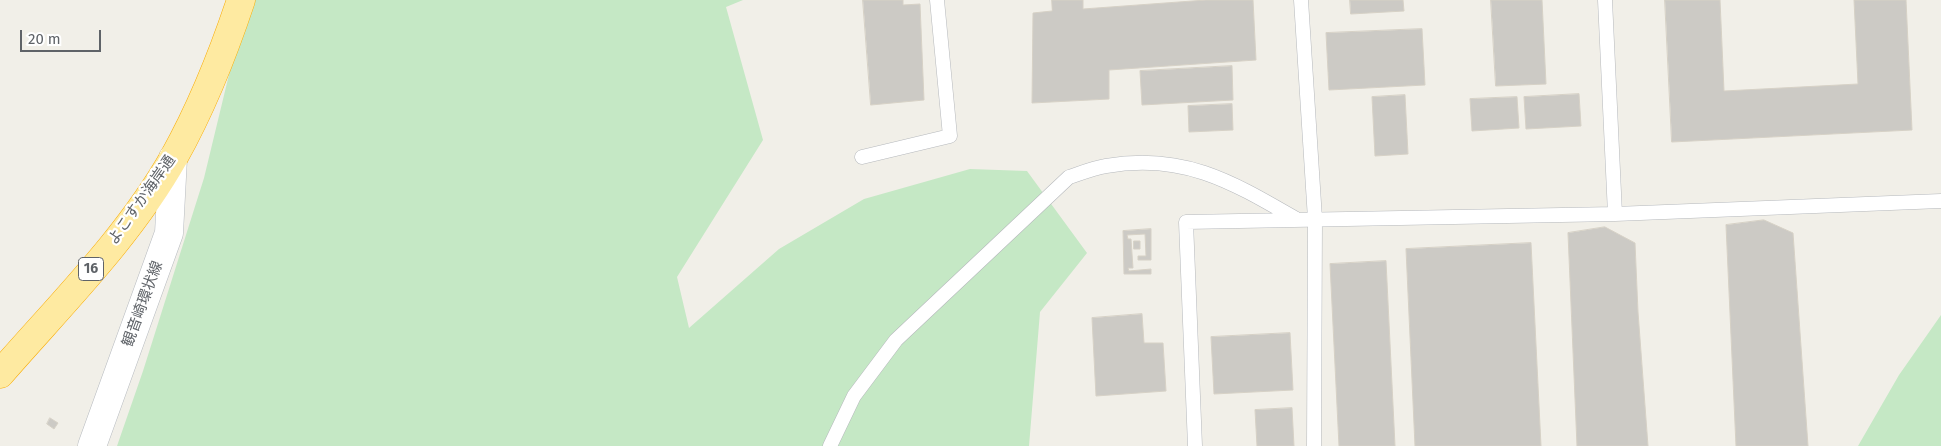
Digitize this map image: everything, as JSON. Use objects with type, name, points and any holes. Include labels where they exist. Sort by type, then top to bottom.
[{"type":"highway","name":"よこすか海岸通","points":[[0,374],[119,236],[173,158],[208,87],[227,43],[241,0]]},
{"type":"main road","name":"観音崎環状線","points":[[92,446],[169,233],[173,158]]},
{"type":"lane","points":[[862,157],[950,136],[937,0]]},
{"type":"lane","points":[[1302,0],[1315,220],[1314,446]]},
{"type":"lane","points":[[1604,0],[1616,214]]},
{"type":"lane","points":[[830,446],[854,396],[896,340],[1069,177],[1106,166],[1160,163],[1200,170],[1246,190],[1298,220]]},
{"type":"lane","points":[[1195,446],[1186,222],[1616,214],[1941,201]]},
{"type":"green space","points":[[247,0],[743,0],[726,7],[763,140],[677,277],[689,328],[779,249],[864,199],[970,169],[1027,171],[1087,253],[1040,312],[1029,446],[117,446],[143,371],[204,178]]},
{"type":"green space","points":[[1941,315],[1941,446],[1858,446],[1899,375]]},
{"type":"building","points":[[863,0],[903,0],[903,5],[920,4],[924,100],[871,105]]},
{"type":"building","points":[[1052,0],[1083,0],[1083,9],[1206,0],[1253,0],[1256,60],[1109,70],[1109,99],[1032,103],[1033,13],[1052,11]]},
{"type":"building","points":[[1350,0],[1403,0],[1404,11],[1351,14]]},
{"type":"building","points":[[1491,0],[1542,0],[1546,84],[1496,86]]},
{"type":"building","points":[[1665,0],[1720,0],[1724,91],[1858,84],[1854,0],[1906,0],[1912,130],[1672,142]]},
{"type":"building","points":[[1422,29],[1425,85],[1329,90],[1326,33]]},
{"type":"building","points":[[1232,66],[1233,100],[1142,105],[1140,71]]},
{"type":"building","points":[[1579,94],[1581,126],[1526,129],[1524,97]]},
{"type":"building","points":[[1405,95],[1408,154],[1375,156],[1372,97]]},
{"type":"building","points":[[1517,97],[1519,128],[1472,131],[1470,99]]},
{"type":"building","points":[[1232,104],[1233,130],[1189,132],[1188,106]]},
{"type":"building","points":[[1764,220],[1793,233],[1808,446],[1736,446],[1726,225]]},
{"type":"building","points":[[1605,227],[1635,243],[1648,446],[1577,446],[1568,233]]},
{"type":"building","points":[[1151,229],[1151,260],[1138,260],[1138,256],[1146,256],[1145,234],[1127,235],[1128,239],[1131,239],[1133,268],[1128,268],[1129,271],[1151,269],[1151,274],[1124,274],[1123,231]]},
{"type":"building","points":[[1134,241],[1140,241],[1140,249],[1134,249]]},
{"type":"building","points":[[1531,243],[1541,446],[1415,446],[1406,249]]},
{"type":"building","points":[[1386,261],[1395,446],[1339,446],[1330,264]]},
{"type":"building","points":[[1142,314],[1144,343],[1163,343],[1166,391],[1096,396],[1092,318]]},
{"type":"building","points":[[1290,333],[1293,390],[1214,394],[1211,337]]},
{"type":"building","points":[[1292,408],[1294,446],[1257,446],[1255,410]]},
{"type":"building","points":[[50,418],[58,423],[54,429],[47,424]]}]
